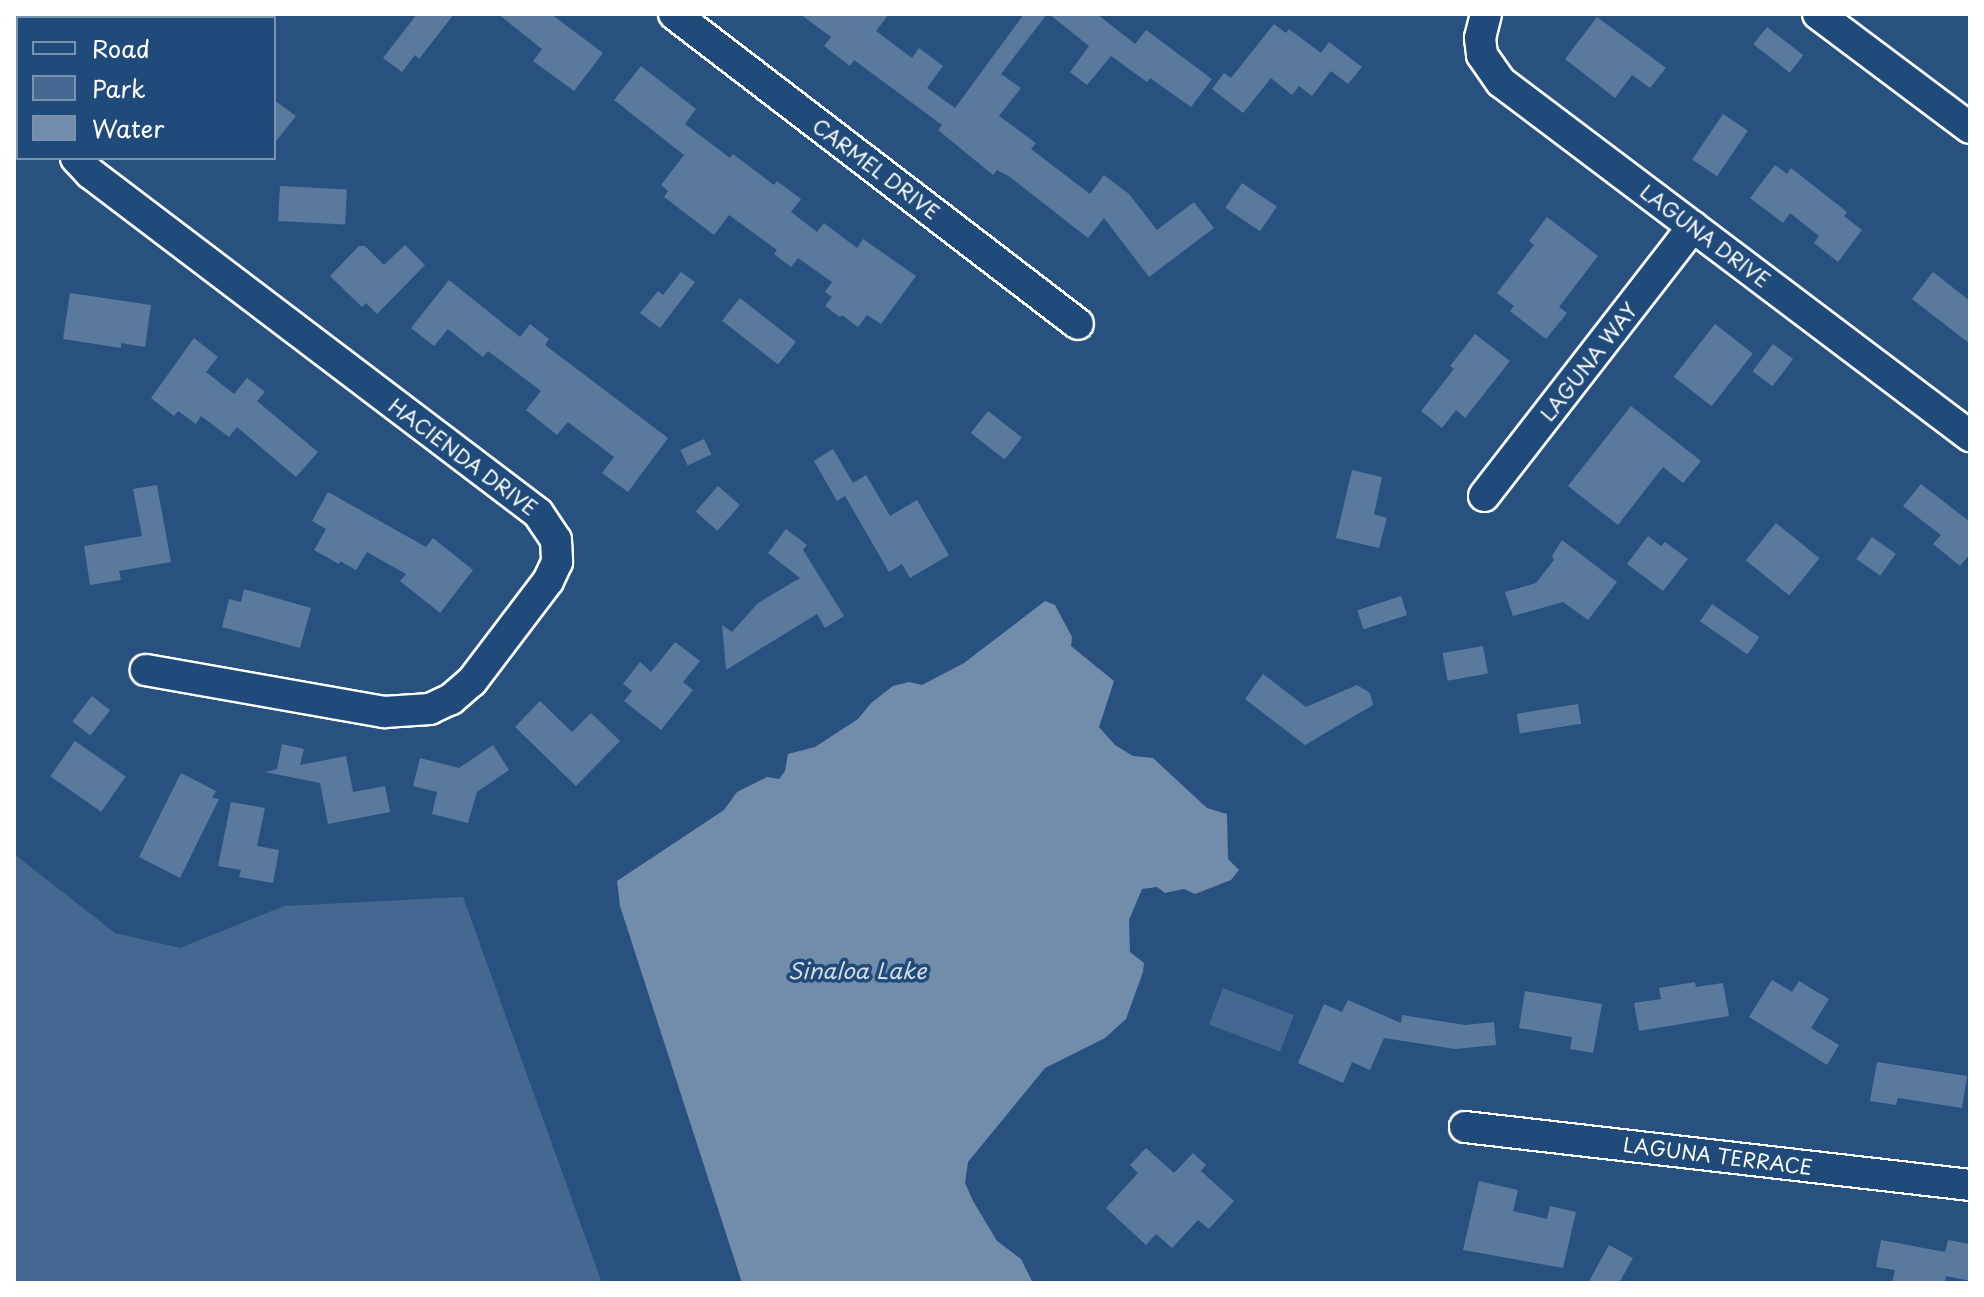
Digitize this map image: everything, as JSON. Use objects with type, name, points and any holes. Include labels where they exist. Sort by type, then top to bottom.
[{"type":"street","name":"CARMEL DRIVE","points":[[674,14],[1078,324]]},
{"type":"street","name":"LAGUNA DRIVE","points":[[1486,14],[1480,38],[1482,55],[1501,82],[1970,436]]},
{"type":"street","points":[[1818,14],[1970,128]]},
{"type":"street","name":"HACIENDA DRIVE","points":[[78,160],[102,183],[538,513],[556,540],[557,562],[548,581],[472,681],[451,699],[430,709],[409,713],[384,712],[146,670]]},
{"type":"street","name":"LAGUNA WAY","points":[[1484,496],[1693,227]]},
{"type":"street","name":"LAGUNA TERRACE","points":[[1465,1127],[1970,1185]]},
{"type":"green space","points":[[14,854],[115,933],[180,948],[284,906],[463,897],[602,1283],[14,1283]]},
{"type":"green space","points":[[1223,988],[1294,1015],[1280,1052],[1209,1024]]},
{"type":"water","name":"Sinaloa Lake","points":[[1045,601],[1055,605],[1072,637],[1071,646],[1114,681],[1099,727],[1115,745],[1133,756],[1153,758],[1207,808],[1227,814],[1228,859],[1239,870],[1231,880],[1195,894],[1184,889],[1165,893],[1157,887],[1142,889],[1129,920],[1130,952],[1144,963],[1143,972],[1126,1019],[1105,1038],[1045,1068],[968,1162],[965,1183],[973,1201],[997,1241],[1021,1259],[1033,1283],[742,1283],[620,906],[617,881],[724,810],[737,792],[767,777],[779,779],[785,771],[788,754],[815,747],[858,719],[871,703],[893,686],[909,682],[922,685],[964,663]]},
{"type":"building","points":[[417,14],[454,14],[419,59],[415,55],[402,72],[383,58]]},
{"type":"building","points":[[498,14],[551,14],[603,53],[574,91],[533,61],[542,49]]},
{"type":"building","points":[[800,14],[889,14],[876,31],[912,58],[919,48],[943,66],[927,88],[955,108],[1024,14],[1047,14],[1001,74],[1021,88],[999,116],[1036,143],[1031,149],[1090,194],[1104,175],[1129,194],[1157,230],[1194,202],[1214,228],[1149,277],[1104,218],[1088,238],[1010,177],[997,170],[993,175],[938,130],[942,125],[854,60],[850,66],[824,46],[831,37]]},
{"type":"building","points":[[1049,14],[1097,14],[1135,44],[1146,30],[1212,79],[1191,107],[1150,78],[1147,82],[1111,56],[1087,85],[1070,72],[1089,46]]},
{"type":"building","points":[[1597,17],[1666,68],[1650,88],[1632,75],[1615,98],[1565,59]]},
{"type":"building","points":[[1274,24],[1286,33],[1289,29],[1321,53],[1329,42],[1362,67],[1348,84],[1331,71],[1312,96],[1299,86],[1292,95],[1271,78],[1243,113],[1212,89],[1224,73],[1231,78]]},
{"type":"building","points":[[1767,27],[1803,55],[1790,73],[1753,44]]},
{"type":"building","points":[[641,66],[696,109],[685,124],[730,158],[733,154],[774,185],[777,181],[801,199],[791,212],[817,232],[824,223],[857,248],[863,239],[916,276],[881,324],[867,315],[858,327],[842,315],[840,317],[825,306],[832,297],[825,292],[832,282],[798,258],[791,267],[774,254],[777,250],[729,215],[714,235],[664,197],[668,191],[661,185],[684,155],[614,100]]},
{"type":"building","points":[[276,101],[296,116],[276,141]]},
{"type":"building","points":[[1723,114],[1748,131],[1717,176],[1692,160]]},
{"type":"building","points":[[1775,165],[1787,174],[1791,168],[1847,212],[1844,216],[1862,230],[1838,262],[1814,243],[1819,236],[1790,213],[1783,223],[1750,198]]},
{"type":"building","points":[[1242,183],[1277,206],[1260,231],[1225,208]]},
{"type":"building","points":[[280,186],[347,190],[345,224],[278,221]]},
{"type":"building","points":[[1547,217],[1598,256],[1559,307],[1567,313],[1546,339],[1510,311],[1514,306],[1497,293],[1534,245],[1529,241]]},
{"type":"building","points":[[405,245],[425,265],[377,314],[366,303],[362,307],[330,276],[359,246],[365,246],[384,265]]},
{"type":"building","points":[[681,272],[695,282],[660,328],[640,313],[658,291],[663,295]]},
{"type":"building","points":[[1933,272],[1970,301],[1970,344],[1912,299]]},
{"type":"building","points":[[449,280],[520,337],[530,324],[549,339],[545,345],[668,438],[628,492],[602,473],[614,457],[568,422],[557,435],[526,410],[541,391],[488,351],[483,357],[448,329],[434,346],[411,328]]},
{"type":"building","points":[[70,293],[151,305],[145,347],[121,343],[121,348],[63,339]]},
{"type":"building","points":[[740,298],[796,342],[778,365],[722,321]]},
{"type":"building","points":[[1715,324],[1753,354],[1712,406],[1674,377]]},
{"type":"building","points":[[1475,334],[1510,361],[1465,418],[1456,410],[1442,428],[1421,411],[1454,369],[1450,366]]},
{"type":"building","points":[[194,338],[218,357],[206,372],[234,394],[247,378],[265,392],[257,401],[318,452],[296,477],[237,427],[229,437],[201,416],[196,424],[178,411],[174,416],[151,398]]},
{"type":"building","points":[[1773,344],[1793,359],[1773,386],[1753,371]]},
{"type":"building","points":[[1631,406],[1701,461],[1683,483],[1663,467],[1618,525],[1568,486]]},
{"type":"building","points":[[988,411],[1022,437],[1005,460],[971,433]]},
{"type":"building","points":[[704,439],[711,454],[688,465],[680,450]]},
{"type":"building","points":[[833,449],[853,483],[866,475],[890,516],[917,500],[949,555],[910,578],[902,564],[889,572],[845,496],[837,501],[814,461]]},
{"type":"building","points":[[1352,470],[1382,477],[1374,514],[1387,518],[1379,548],[1336,538]]},
{"type":"building","points":[[1921,484],[1970,522],[1970,554],[1960,566],[1933,544],[1941,535],[1903,506]]},
{"type":"building","points":[[157,485],[171,562],[119,571],[121,580],[90,585],[84,546],[142,536],[133,489]]},
{"type":"building","points":[[718,486],[740,505],[718,531],[696,512]]},
{"type":"building","points":[[328,492],[426,547],[433,538],[473,570],[440,613],[400,581],[406,574],[367,552],[356,570],[314,550],[326,529],[312,521]]},
{"type":"building","points":[[1776,523],[1820,558],[1789,596],[1746,560]]},
{"type":"building","points":[[786,529],[807,545],[803,550],[844,616],[825,628],[817,614],[726,670],[722,625],[732,632],[758,603],[800,578],[768,553]]},
{"type":"building","points":[[1648,536],[1661,546],[1665,542],[1688,559],[1663,591],[1627,564]]},
{"type":"building","points":[[1872,537],[1896,554],[1880,576],[1857,559]]},
{"type":"building","points":[[1562,540],[1617,582],[1588,620],[1563,602],[1513,616],[1505,592],[1536,583],[1554,560],[1552,556]]},
{"type":"building","points":[[244,589],[311,608],[300,648],[222,627],[229,599],[241,602]]},
{"type":"building","points":[[1401,596],[1407,615],[1363,629],[1357,610]]},
{"type":"building","points":[[1712,604],[1760,637],[1747,654],[1700,621]]},
{"type":"building","points":[[675,642],[700,661],[683,682],[693,690],[661,730],[624,701],[632,691],[623,684],[640,662],[651,672]]},
{"type":"building","points":[[1483,646],[1488,674],[1447,681],[1443,653]]},
{"type":"building","points":[[1263,674],[1306,707],[1357,685],[1370,693],[1373,705],[1305,745],[1245,699]]},
{"type":"building","points":[[92,696],[110,710],[90,735],[72,721]]},
{"type":"building","points":[[540,701],[572,732],[591,713],[620,741],[576,786],[515,727]]},
{"type":"building","points":[[1578,704],[1581,724],[1520,733],[1517,714]]},
{"type":"building","points":[[75,741],[126,777],[101,812],[50,776]]},
{"type":"building","points":[[282,744],[304,749],[300,765],[346,756],[353,792],[385,786],[390,812],[328,824],[320,783],[265,772],[277,769]]},
{"type":"building","points":[[493,745],[509,770],[477,792],[468,823],[432,814],[437,792],[413,786],[420,758],[459,768]]},
{"type":"building","points":[[181,773],[216,791],[212,798],[219,799],[180,878],[139,857]]},
{"type":"building","points":[[231,802],[265,808],[257,846],[279,850],[273,883],[239,877],[241,870],[218,866]]},
{"type":"building","points":[[1772,980],[1792,992],[1799,981],[1829,999],[1811,1028],[1839,1045],[1827,1065],[1749,1017]]},
{"type":"building","points":[[1695,982],[1696,987],[1723,983],[1729,1016],[1639,1031],[1634,1003],[1661,999],[1659,988]]},
{"type":"building","points":[[1525,991],[1602,1004],[1593,1053],[1570,1049],[1572,1037],[1519,1028]]},
{"type":"building","points":[[1348,1000],[1401,1023],[1402,1015],[1465,1025],[1494,1022],[1496,1045],[1455,1049],[1384,1038],[1370,1070],[1352,1062],[1343,1083],[1298,1063],[1324,1004],[1342,1012]]},
{"type":"building","points":[[1877,1062],[1967,1076],[1962,1108],[1898,1098],[1896,1105],[1870,1101]]},
{"type":"building","points":[[1146,1148],[1174,1173],[1193,1153],[1206,1165],[1201,1171],[1234,1201],[1209,1229],[1198,1220],[1172,1248],[1156,1234],[1146,1245],[1106,1208],[1138,1173],[1130,1165]]},
{"type":"building","points":[[1479,1181],[1518,1190],[1513,1211],[1547,1219],[1550,1206],[1576,1212],[1563,1268],[1463,1250]]},
{"type":"building","points":[[1881,1240],[1945,1252],[1948,1240],[1970,1244],[1970,1281],[1946,1276],[1945,1283],[1892,1283],[1895,1270],[1876,1267]]},
{"type":"building","points":[[1609,1245],[1633,1258],[1619,1283],[1588,1283]]}]
